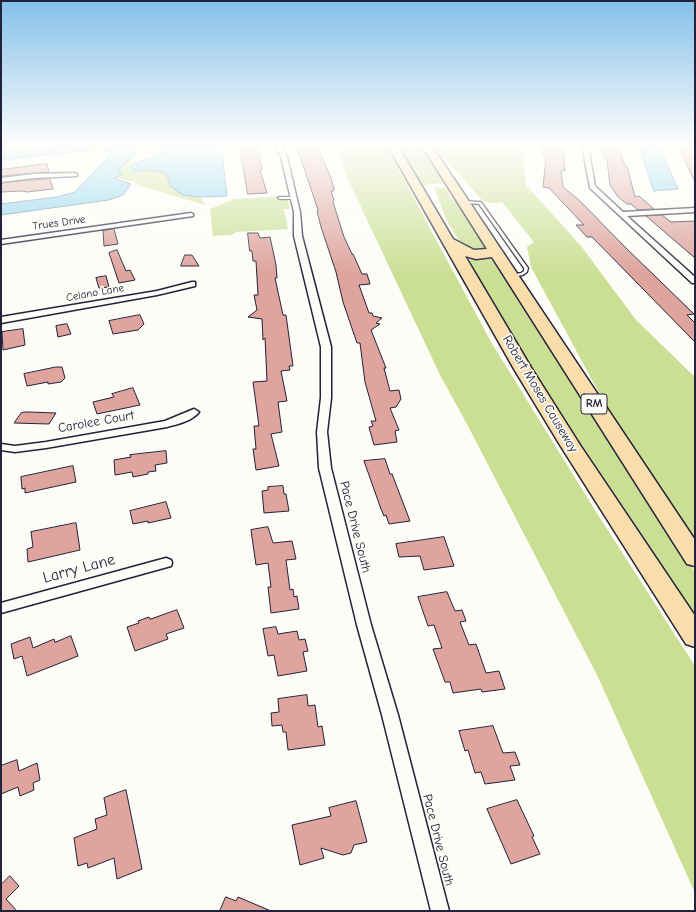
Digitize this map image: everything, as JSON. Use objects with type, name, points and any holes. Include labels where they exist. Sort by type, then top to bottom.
[{"type":"highway","name":"Robert Moses Causeway","points":[[418,189],[523,369],[570,445],[695,636]]},
{"type":"highway","points":[[426,203],[434,189]]},
{"type":"highway","points":[[449,189],[462,198]]},
{"type":"highway","name":"RM","points":[[456,189],[628,457],[695,558]]},
{"type":"highway","points":[[446,238],[469,254],[481,255],[496,251]]},
{"type":"street","name":"Pace Drive South","points":[[286,189],[286,198],[297,212],[298,236],[326,346],[326,398],[322,432],[325,468],[364,625],[390,715],[440,911]]},
{"type":"street","points":[[594,189],[695,281]]},
{"type":"street","points":[[621,214],[695,210]]},
{"type":"street","name":"Trues Drive","points":[[1,242],[191,215]]},
{"type":"street","name":"Celano Lane","points":[[1,320],[157,293],[192,284]]},
{"type":"street","name":"Carolee Court","points":[[1,447],[15,449],[46,446],[167,424],[182,419],[194,412]]},
{"type":"street","name":"Larry Lane","points":[[1,608],[166,563]]},
{"type":"lane","points":[[462,198],[480,203],[526,268],[526,271],[522,274],[512,276]]},
{"type":"green space","points":[[149,189],[178,189],[183,195],[201,197],[205,205]]},
{"type":"green space","points":[[352,189],[409,189],[491,342],[598,515],[695,666],[695,893],[598,677],[440,375]]},
{"type":"green space","points":[[435,189],[446,189],[451,198],[459,204],[487,249],[477,252],[475,250],[465,250],[446,219]]},
{"type":"green space","points":[[472,189],[529,189],[581,246],[636,320],[695,377],[695,546],[624,439],[531,267],[527,247],[534,242],[502,202],[490,203],[482,200]]},
{"type":"green space","points":[[287,196],[290,209],[284,209],[288,229],[236,232],[231,235],[213,236],[210,209],[234,199]]},
{"type":"green space","points":[[487,257],[498,263],[695,572],[695,620],[560,421],[506,329],[469,262],[470,259]]},
{"type":"water","points":[[78,189],[128,189],[123,195],[109,200],[1,215],[1,204],[57,197],[75,192]]},
{"type":"water","points":[[174,189],[226,189],[227,196],[201,197],[183,195]]},
{"type":"water","points":[[653,189],[678,189],[654,191]]},
{"type":"building","points":[[1,189],[53,189],[27,192],[1,192]]},
{"type":"building","points":[[247,189],[266,189],[267,193],[248,194]]},
{"type":"building","points":[[311,189],[334,189],[334,191],[331,191],[334,200],[333,202],[344,237],[362,274],[367,274],[370,284],[359,285],[369,313],[372,313],[373,316],[382,318],[376,323],[380,324],[371,330],[386,368],[384,368],[390,391],[399,390],[401,399],[396,407],[390,408],[399,430],[395,431],[397,442],[374,445],[369,427],[373,426],[371,421],[376,421],[365,382],[360,343],[357,343],[343,302],[336,272],[321,227],[318,211]]},
{"type":"building","points":[[550,189],[565,189],[579,200],[694,314],[687,315],[695,323],[695,342],[592,237],[587,237],[576,225],[584,225]]},
{"type":"building","points":[[612,189],[633,189],[635,197],[639,196],[654,209],[638,210],[631,204],[627,204],[618,197]]},
{"type":"building","points":[[662,215],[671,222],[695,221],[695,258],[646,216]]},
{"type":"building","points":[[114,229],[118,244],[104,246],[103,231]]},
{"type":"building","points":[[248,233],[258,233],[260,238],[270,237],[276,265],[277,278],[275,278],[283,315],[286,315],[293,366],[289,366],[290,370],[281,371],[287,401],[278,402],[282,432],[271,434],[279,466],[256,470],[253,449],[256,449],[254,426],[259,426],[253,382],[267,381],[265,338],[263,340],[262,319],[248,317],[257,310],[254,295],[258,295],[256,261],[253,261],[252,251],[250,251]]},
{"type":"building","points":[[117,250],[126,271],[130,270],[135,280],[119,283],[109,253]]},
{"type":"building","points":[[185,255],[192,255],[199,266],[181,266]]},
{"type":"building","points":[[106,276],[109,287],[99,288],[96,278]]},
{"type":"building","points":[[140,315],[144,324],[138,330],[113,334],[109,321]]},
{"type":"building","points":[[67,324],[71,334],[58,337],[56,326]]},
{"type":"building","points":[[23,329],[25,345],[3,350],[2,332]]},
{"type":"building","points":[[62,367],[65,378],[61,382],[48,384],[48,382],[27,386],[24,374]]},
{"type":"building","points":[[133,388],[140,405],[97,414],[93,402],[114,397],[112,394]]},
{"type":"building","points":[[21,413],[56,413],[49,424],[14,423]]},
{"type":"building","points":[[166,451],[167,463],[155,465],[156,471],[133,477],[132,472],[115,475],[114,460],[131,457],[130,455]]},
{"type":"building","points":[[385,459],[410,521],[389,524],[386,515],[384,516],[381,509],[364,461]]},
{"type":"building","points":[[73,466],[76,482],[25,493],[25,488],[22,489],[21,477]]},
{"type":"building","points":[[283,486],[289,511],[264,513],[262,491],[268,490],[268,487]]},
{"type":"building","points":[[166,502],[171,518],[148,523],[148,521],[133,524],[130,511]]},
{"type":"building","points":[[76,523],[80,550],[28,562],[27,549],[33,547],[31,532]]},
{"type":"building","points":[[268,527],[273,543],[292,541],[296,559],[286,560],[290,590],[293,589],[294,597],[297,596],[299,609],[271,613],[268,587],[271,587],[268,563],[256,565],[251,530]]},
{"type":"building","points":[[444,537],[454,566],[424,570],[420,556],[399,557],[396,544]]},
{"type":"building","points":[[447,592],[455,611],[462,610],[466,621],[460,622],[469,645],[476,644],[486,673],[499,671],[505,689],[482,692],[481,689],[453,693],[450,682],[445,682],[433,649],[442,648],[434,625],[428,626],[418,597]]},
{"type":"building","points":[[177,610],[184,628],[166,634],[168,639],[135,651],[127,627],[139,623],[138,621],[149,617],[150,619]]},
{"type":"building","points":[[276,627],[278,634],[297,631],[299,640],[305,639],[308,651],[303,652],[307,671],[278,676],[274,655],[268,656],[263,629]]},
{"type":"building","points":[[71,636],[78,656],[27,676],[22,656],[14,659],[11,644],[30,637],[33,648],[54,639],[55,642]]},
{"type":"building","points":[[307,695],[308,706],[315,705],[318,727],[322,726],[325,745],[288,750],[286,732],[283,732],[282,725],[272,726],[271,713],[279,712],[278,699]]},
{"type":"building","points":[[493,726],[503,753],[515,752],[520,765],[510,766],[515,780],[485,784],[481,772],[475,773],[468,750],[465,751],[459,731]]},
{"type":"building","points":[[17,760],[19,771],[37,763],[40,780],[33,783],[34,790],[20,796],[18,787],[1,794],[1,766]]},
{"type":"building","points":[[126,790],[142,869],[117,879],[114,858],[88,868],[87,863],[78,866],[74,838],[97,829],[95,819],[107,815],[104,798]]},
{"type":"building","points":[[517,800],[534,836],[532,837],[540,854],[511,864],[487,809]]},
{"type":"building","points":[[356,801],[367,842],[354,845],[351,853],[343,855],[321,848],[324,858],[300,865],[292,825],[331,816],[329,808]]},
{"type":"building","points":[[10,876],[19,886],[6,899],[17,911],[1,911],[1,885]]},
{"type":"building","points":[[226,897],[236,901],[238,897],[271,911],[220,911]]}]
